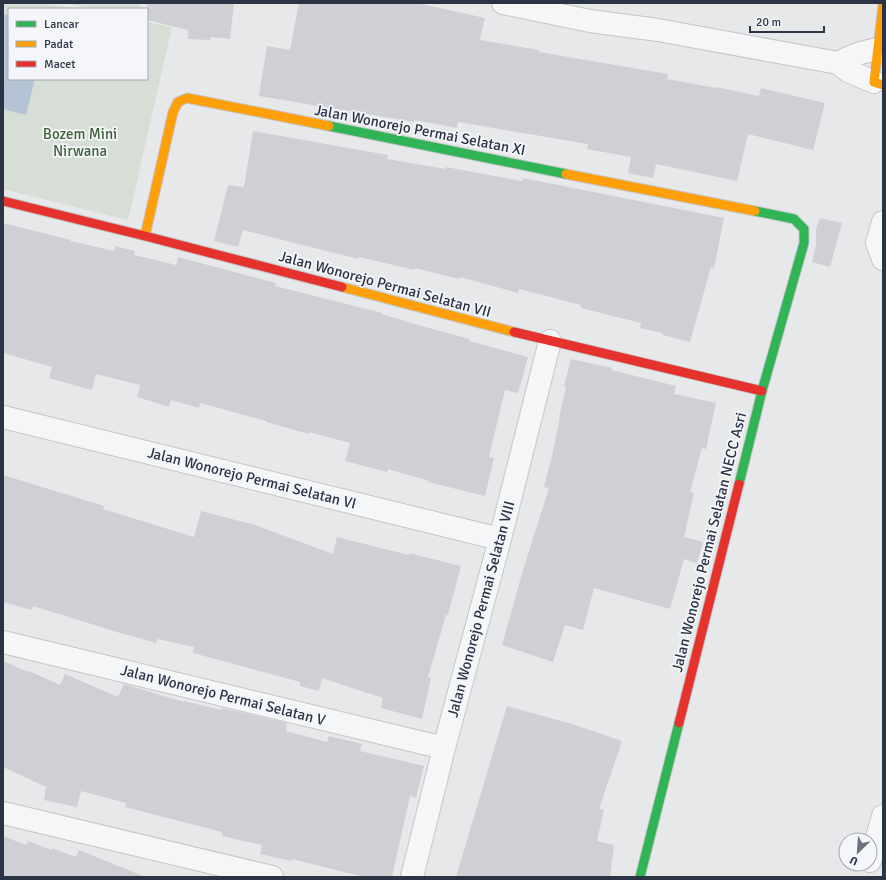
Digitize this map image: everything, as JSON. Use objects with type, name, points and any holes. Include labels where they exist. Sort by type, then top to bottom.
[{"type":"street","points":[[503,3],[590,21],[658,30],[838,63],[848,71],[878,84],[883,5]]},
{"type":"street","points":[[838,63],[852,55],[881,50]]},
{"type":"street","name":"Jalan Wonorejo Permai Selatan XI","points":[[145,236],[173,112],[178,102],[187,98],[794,219]]},
{"type":"street","name":"Jalan Wonorejo Permai Selatan VII","points":[[3,201],[145,236],[550,341],[762,391]]},
{"type":"street","name":"Jalan Wonorejo Permai Selatan NECC Asri","points":[[640,877],[762,391],[804,243],[804,229],[794,219]]},
{"type":"street","points":[[883,222],[876,243],[883,259]]},
{"type":"street","name":"Jalan Wonorejo Permai Selatan VIII","points":[[412,877],[550,341]]},
{"type":"street","name":"Jalan Wonorejo Permai Selatan VI","points":[[3,417],[500,539]]},
{"type":"street","name":"Jalan Wonorejo Permai Selatan V","points":[[3,642],[444,748]]},
{"type":"street","points":[[3,813],[272,877]]},
{"type":"street","points":[[878,838],[883,816]]},
{"type":"green space","name":"Bozem Mini Nirwana","points":[[3,3],[45,3],[71,8],[8,8],[8,80],[148,80],[148,22],[172,27],[128,220],[3,189]]},
{"type":"green space","points":[[64,3],[141,3],[140,8],[89,8]]},
{"type":"water","points":[[3,14],[8,15],[8,80],[35,80],[26,115],[3,109]]},
{"type":"building","points":[[147,3],[234,3],[230,39],[210,37],[210,40],[188,39],[188,30],[148,20]]},
{"type":"building","points":[[299,3],[417,3],[485,18],[480,40],[539,50],[539,52],[668,74],[667,79],[759,96],[761,88],[825,103],[813,150],[748,134],[737,181],[656,164],[653,178],[628,173],[631,157],[587,149],[588,144],[458,122],[457,128],[414,120],[414,122],[259,96],[267,46],[290,50]]},
{"type":"building","points":[[253,131],[388,155],[387,159],[446,169],[446,167],[522,181],[523,178],[724,218],[714,268],[711,267],[690,342],[663,335],[663,333],[640,328],[641,323],[581,308],[581,305],[519,289],[518,293],[460,277],[459,279],[415,268],[415,270],[359,257],[358,259],[243,230],[238,247],[214,241],[228,185],[244,187]]},
{"type":"building","points":[[820,218],[842,223],[830,267],[812,262],[816,246],[816,229]]},
{"type":"building","points":[[3,223],[114,251],[115,246],[135,251],[134,255],[176,265],[178,257],[276,283],[275,286],[382,313],[411,323],[469,339],[469,341],[528,357],[518,393],[505,390],[489,457],[494,458],[485,496],[428,482],[429,481],[388,469],[387,472],[345,461],[350,443],[309,432],[309,434],[200,403],[199,408],[171,400],[169,407],[137,397],[140,385],[96,374],[92,390],[49,378],[52,367],[3,353]]},
{"type":"building","points":[[571,359],[612,368],[611,370],[676,386],[674,394],[716,403],[706,449],[702,448],[690,492],[694,493],[684,537],[703,542],[697,563],[684,559],[670,609],[594,588],[583,630],[565,625],[553,662],[502,645],[523,570],[549,488],[544,487],[552,456],[566,387],[564,386]]},
{"type":"building","points":[[3,475],[104,506],[103,509],[194,537],[201,511],[255,525],[333,554],[337,537],[461,566],[448,615],[446,615],[428,677],[431,678],[422,719],[381,708],[383,698],[322,678],[319,691],[300,686],[300,682],[193,653],[194,647],[157,639],[156,643],[33,606],[32,610],[3,602]]},
{"type":"building","points":[[3,661],[60,685],[65,674],[118,697],[124,684],[184,702],[221,710],[222,708],[287,723],[286,731],[327,742],[329,736],[362,744],[360,751],[424,766],[416,798],[410,796],[392,877],[364,877],[292,859],[291,861],[260,854],[262,845],[222,836],[222,832],[125,807],[126,803],[81,791],[77,807],[44,800],[46,787],[3,767]]},
{"type":"building","points":[[507,706],[572,724],[622,741],[599,809],[604,810],[597,841],[614,845],[610,877],[456,877]]},
{"type":"building","points":[[3,836],[26,845],[28,841],[51,850],[52,848],[76,857],[79,850],[143,877],[3,877]]},
{"type":"traffic: fast","points":[[329,126],[566,174]]},
{"type":"traffic: fast","points":[[739,484],[762,391],[804,243],[804,229],[794,219],[755,211]]},
{"type":"traffic: fast","points":[[640,877],[679,723]]},
{"type":"traffic: slow","points":[[883,5],[874,82],[883,85]]},
{"type":"traffic: slow","points":[[145,236],[173,112],[178,102],[187,98],[329,126]]},
{"type":"traffic: slow","points":[[566,174],[755,211]]},
{"type":"traffic: slow","points":[[342,287],[514,332]]},
{"type":"traffic: jam","points":[[3,201],[342,287]]},
{"type":"traffic: jam","points":[[514,332],[762,391]]},
{"type":"traffic: jam","points":[[679,723],[739,484]]}]
